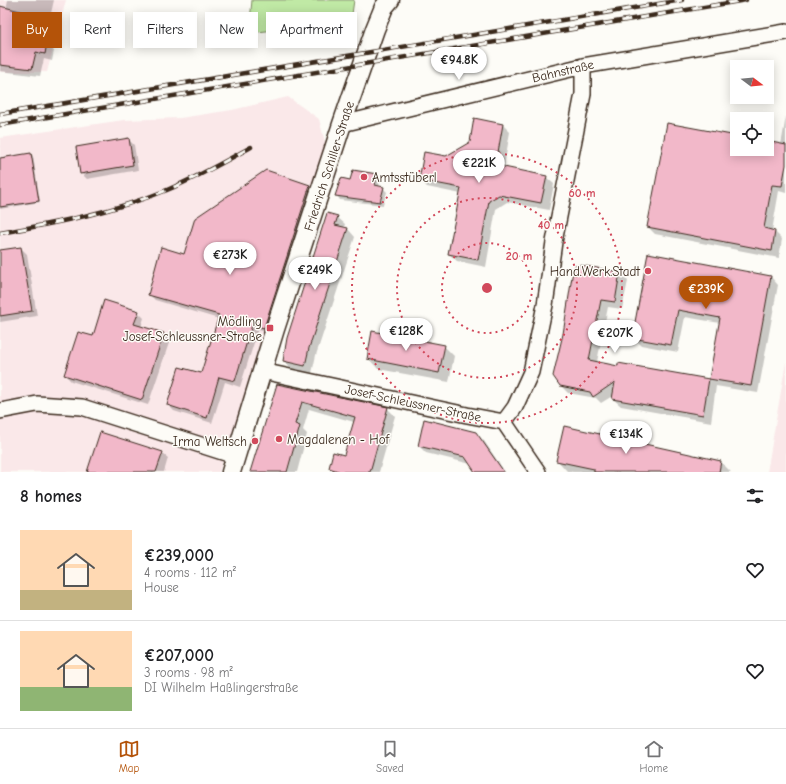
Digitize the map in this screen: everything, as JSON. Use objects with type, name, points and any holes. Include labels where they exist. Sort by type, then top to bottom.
[{"type":"street","name":"Friedrich Schiller-Straße","points":[[233,464],[342,124],[375,29],[384,7],[390,0]]},
{"type":"street","name":"Bahnstraße","points":[[342,124],[583,66],[786,32]]},
{"type":"street","points":[[538,472],[504,422],[515,407],[531,372],[536,351],[545,305],[554,242],[583,94],[583,66]]},
{"type":"street","name":"Josef-Schleussner-Straße","points":[[262,371],[504,422]]},
{"type":"street","points":[[0,411],[37,404],[82,407],[233,464]]},
{"type":"shaded area","points":[[0,0],[66,0],[62,15],[62,12],[12,12],[12,48],[53,48],[47,72],[0,72]]},
{"type":"shaded area","points":[[288,97],[319,119],[326,146],[266,334],[219,472],[0,472],[0,138],[124,120],[180,118],[232,110]]},
{"type":"shaded area","points":[[786,362],[786,472],[767,472]]},
{"type":"green space","points":[[252,0],[354,0],[352,12],[266,12],[266,31],[258,32],[258,12],[251,12]]},
{"type":"building","points":[[0,6],[24,12],[12,12],[12,48],[46,48],[45,54],[36,52],[32,69],[0,65]]},
{"type":"building","points":[[474,118],[503,124],[497,158],[504,167],[547,176],[541,203],[499,195],[489,201],[478,260],[448,254],[461,188],[419,180],[424,152],[446,156],[470,142]]},
{"type":"building","points":[[667,123],[730,135],[730,156],[774,156],[774,142],[786,145],[786,165],[782,186],[772,185],[764,228],[775,231],[772,251],[647,227]]},
{"type":"building","points":[[129,138],[133,165],[80,174],[76,147]]},
{"type":"building","points":[[31,153],[39,201],[0,207],[0,158]]},
{"type":"building","points":[[266,170],[310,185],[264,328],[252,325],[235,381],[219,377],[207,418],[167,405],[179,367],[201,373],[219,315],[148,295],[161,247],[184,254],[195,218]]},
{"type":"building","points":[[353,170],[377,174],[375,185],[384,187],[380,202],[335,196],[341,178],[350,180]]},
{"type":"building","points":[[327,213],[338,216],[335,225],[348,228],[309,348],[305,366],[283,361],[287,338]]},
{"type":"building","points":[[21,247],[32,311],[0,316],[0,250]]},
{"type":"building","points":[[648,253],[771,276],[751,386],[709,379],[720,318],[678,310],[671,345],[632,338]]},
{"type":"building","points":[[580,265],[620,272],[615,302],[601,300],[589,360],[618,366],[618,363],[709,379],[703,415],[612,399],[615,382],[593,397],[590,392],[560,386],[553,376],[563,334],[573,270],[575,266]]},
{"type":"building","points":[[104,300],[139,311],[134,324],[164,333],[142,400],[64,375],[78,332],[93,336]]},
{"type":"building","points":[[372,331],[445,345],[439,373],[367,359]]},
{"type":"building","name":"Magdalenen - Hof","points":[[277,384],[388,407],[370,472],[341,472],[329,468],[333,452],[344,455],[355,417],[302,402],[295,424],[300,426],[287,472],[250,472]]},
{"type":"building","points":[[424,419],[476,432],[504,472],[475,472],[465,457],[418,446]]},
{"type":"building","points":[[564,426],[721,461],[719,472],[594,472],[594,469],[556,461]]},
{"type":"building","points":[[100,432],[163,452],[156,472],[87,472]]},
{"type":"railway","points":[[0,114],[682,0]]},
{"type":"railway","points":[[0,125],[746,0]]},
{"type":"railway","points":[[0,233],[85,216],[147,198],[210,170],[251,147]]},
{"type":"place","name":"Amtsstüberl","points":[[364,177]]},
{"type":"place","name":"Hand.Werk.Stadt","points":[[648,271]]},
{"type":"place","name":"Mödling Josef-Schleussner-Straße","points":[[270,328]]},
{"type":"place","name":"Magdalenen - Hof","points":[[279,439]]},
{"type":"place","name":"Irma Weltsch","points":[[255,441]]}]
